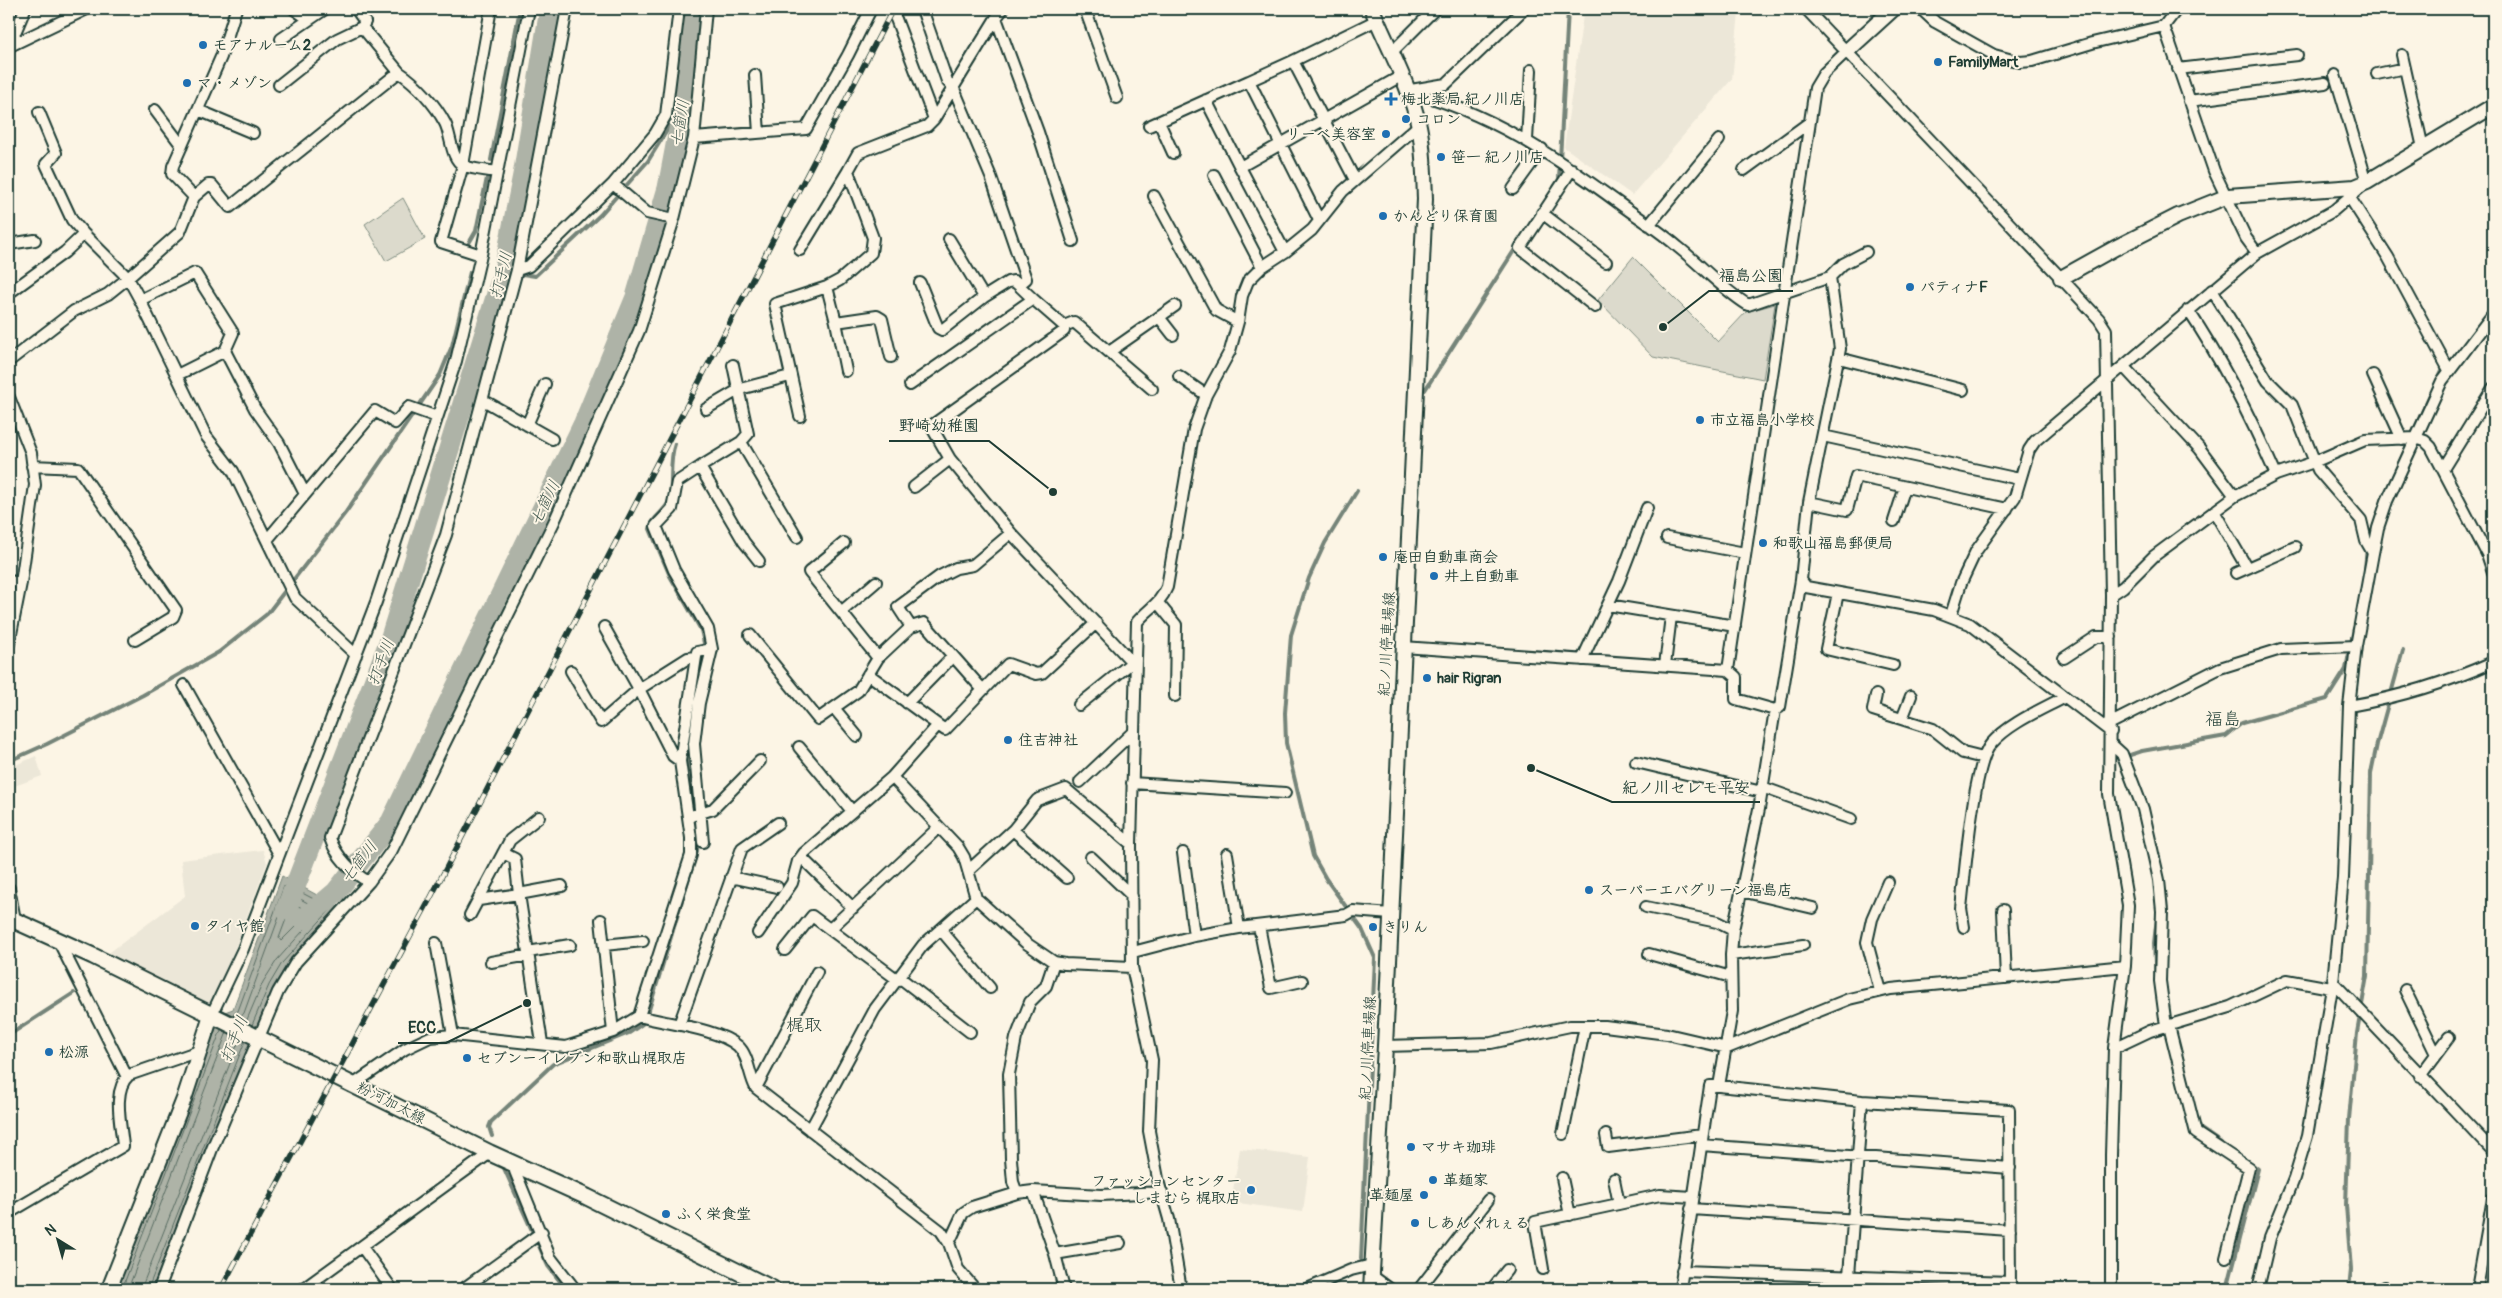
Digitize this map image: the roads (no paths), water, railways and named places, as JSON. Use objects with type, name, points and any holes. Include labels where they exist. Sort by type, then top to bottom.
[{"type":"main road","points":[[1847,51],[1893,9]]},
{"type":"main road","name":"紀ノ川停車場線","points":[[1372,1277],[1385,1046],[1425,199],[1424,151],[1419,125],[1401,76],[1374,14]]},
{"type":"main road","points":[[2061,278],[2170,220],[2228,196],[2355,187],[2367,182],[2492,107]]},
{"type":"main road","name":"粉河加太線","points":[[12,919],[773,1289]]},
{"type":"main road","points":[[110,1289],[184,1099],[199,1051],[214,1018]]},
{"type":"street","points":[[9,47],[25,9]]},
{"type":"street","points":[[9,47],[87,9]]},
{"type":"street","points":[[194,197],[172,174],[173,166],[221,57],[236,9]]},
{"type":"street","points":[[294,9],[308,19]]},
{"type":"street","points":[[281,39],[324,9]]},
{"type":"street","points":[[279,85],[337,39],[362,27],[365,22],[356,9]]},
{"type":"street","points":[[214,1018],[243,949],[376,602],[456,360],[481,255],[529,9]]},
{"type":"street","points":[[365,880],[334,850],[330,838],[446,535],[517,270],[567,9]]},
{"type":"street","points":[[517,270],[529,266],[613,184],[655,134],[666,115],[678,9]]},
{"type":"street","points":[[159,1289],[256,1037],[278,992],[296,962],[392,850],[554,522],[639,331],[674,219],[694,138],[706,9]]},
{"type":"street","points":[[694,138],[806,129],[848,55],[871,9]]},
{"type":"street","points":[[889,9],[896,19],[934,119]]},
{"type":"street","points":[[922,9],[947,82],[954,89],[991,177],[1026,279],[1020,284]]},
{"type":"street","points":[[800,250],[858,153],[927,126],[934,119],[954,89],[1003,9]]},
{"type":"street","points":[[1086,9],[1117,98]]},
{"type":"street","points":[[1391,53],[1435,9]]},
{"type":"street","points":[[1407,91],[1446,84],[1524,9]]},
{"type":"street","points":[[1806,9],[2061,278],[2099,319],[2106,330],[2111,595],[2109,794],[2128,905],[2124,966],[2114,1048],[2111,1156],[2112,1289]]},
{"type":"street","points":[[1921,9],[1935,22],[1960,34],[1994,55],[2020,62],[2032,62],[2092,43],[2164,26],[2177,9]]},
{"type":"street","points":[[481,255],[441,242],[463,165],[490,14]]},
{"type":"street","points":[[1173,153],[1154,124],[1293,60],[1374,14]]},
{"type":"street","points":[[996,18],[1038,132],[1073,241]]},
{"type":"street","points":[[2164,26],[2214,171],[2228,196],[2246,238],[2257,254]]},
{"type":"street","points":[[362,27],[399,72],[410,79],[430,101],[445,124],[458,161],[463,165],[497,172]]},
{"type":"street","points":[[1728,670],[1815,88],[1819,79],[1847,51]]},
{"type":"street","points":[[2178,69],[2297,54]]},
{"type":"street","points":[[2402,56],[2423,148]]},
{"type":"street","points":[[1293,60],[1354,180]]},
{"type":"street","points":[[2377,74],[2405,68]]},
{"type":"street","points":[[1527,140],[1531,70]]},
{"type":"street","points":[[9,361],[74,311],[108,294],[128,278],[180,232],[194,197],[208,186],[212,185],[230,207],[399,72]]},
{"type":"street","points":[[755,75],[759,133]]},
{"type":"street","points":[[1951,615],[1961,583],[1976,551],[2015,497],[2029,450],[2035,441],[2108,382],[2188,310],[2257,254],[2315,223],[2350,198],[2367,182],[2336,75]]},
{"type":"street","points":[[1240,167],[1401,76]]},
{"type":"street","points":[[1249,80],[1319,220]]},
{"type":"street","points":[[2189,100],[2325,83]]},
{"type":"street","points":[[1407,91],[1437,98],[1527,140],[1555,157],[1678,246],[1734,296],[1748,305],[1785,294],[1830,277],[1843,264],[1866,252]]},
{"type":"street","points":[[1206,100],[1286,252]]},
{"type":"street","points":[[155,110],[182,146]]},
{"type":"street","points":[[198,110],[253,133]]},
{"type":"street","points":[[39,112],[56,153],[46,164],[72,220],[128,278],[206,436],[233,471],[295,598],[356,655]]},
{"type":"street","points":[[1744,170],[1810,122]]},
{"type":"street","points":[[1181,1289],[1149,1131],[1152,1060],[1132,967],[1131,844],[1137,622],[1147,610],[1158,603],[1167,587],[1194,429],[1206,395],[1230,351],[1238,322],[1242,296],[1248,281],[1262,267],[1286,252],[1312,230],[1354,180],[1419,125]]},
{"type":"street","points":[[1649,225],[1719,140]]},
{"type":"street","points":[[1513,189],[1542,149]]},
{"type":"street","points":[[1568,166],[1542,214],[1520,248],[1596,307]]},
{"type":"street","points":[[800,416],[775,304],[827,287],[840,280],[871,254],[873,238],[848,171]]},
{"type":"street","points":[[1214,175],[1262,267]]},
{"type":"street","points":[[613,184],[647,213],[674,219]]},
{"type":"street","points":[[1154,196],[1216,310],[1238,322]]},
{"type":"street","points":[[2350,198],[2388,257],[2449,370]]},
{"type":"street","points":[[1542,214],[1606,262]]},
{"type":"street","points":[[9,293],[65,252],[84,234]]},
{"type":"street","points":[[949,239],[984,297]]},
{"type":"street","points":[[9,244],[36,240]]},
{"type":"street","points":[[140,300],[195,273],[233,333],[224,351],[177,375]]},
{"type":"street","points":[[1719,1086],[1732,1012],[1731,954],[1733,930],[1762,789],[1775,710],[1780,706],[1800,580],[1809,502],[1839,358],[1840,338],[1830,277]]},
{"type":"street","points":[[920,284],[938,328],[942,330],[984,297],[1008,282],[1014,281],[1020,284],[1033,299],[1064,326]]},
{"type":"street","points":[[827,287],[846,371]]},
{"type":"street","points":[[2212,290],[2268,381],[2292,406],[2318,470],[2361,520],[2369,548]]},
{"type":"street","points":[[910,385],[1033,299]]},
{"type":"street","points":[[1110,352],[1175,306]]},
{"type":"street","points":[[2188,310],[2206,336],[2252,421],[2276,475]]},
{"type":"street","points":[[2258,1289],[2270,1238],[2294,1179],[2307,1136],[2332,985],[2344,878],[2352,646],[2369,548],[2378,528],[2409,438],[2449,370],[2493,314]]},
{"type":"street","points":[[836,322],[877,316],[882,319],[892,357]]},
{"type":"street","points":[[1159,317],[1173,335]]},
{"type":"street","points":[[1064,326],[1074,322],[1152,389]]},
{"type":"street","points":[[1064,326],[1064,331],[931,426],[950,459],[1011,533],[1130,660],[1135,660]]},
{"type":"street","points":[[224,351],[255,409],[279,443],[306,494]]},
{"type":"street","points":[[1839,358],[1963,390]]},
{"type":"street","points":[[645,1018],[691,855],[689,817],[681,779],[681,744],[708,629],[674,570],[656,526],[672,509],[677,482],[741,442],[748,434],[740,389],[733,365]]},
{"type":"street","points":[[2124,367],[2200,449],[2235,496]]},
{"type":"street","points":[[2373,375],[2409,438]]},
{"type":"street","points":[[706,409],[740,389],[790,376]]},
{"type":"street","points":[[1179,376],[1206,395]]},
{"type":"street","points":[[527,425],[545,384]]},
{"type":"street","points":[[2443,469],[2493,388]]},
{"type":"street","points":[[9,397],[30,453],[34,485],[21,583],[9,644]]},
{"type":"street","points":[[483,400],[552,439]]},
{"type":"street","points":[[267,540],[375,410],[395,423],[409,407],[438,417]]},
{"type":"street","points":[[1823,436],[2019,479]]},
{"type":"street","points":[[2111,595],[2123,587],[2154,556],[2235,496],[2276,475],[2314,462],[2365,440],[2409,438],[2425,442],[2431,447],[2486,554],[2493,572]]},
{"type":"street","points":[[741,442],[797,537]]},
{"type":"street","points":[[914,487],[950,459]]},
{"type":"street","points":[[32,466],[78,468],[176,610],[173,617],[135,640]]},
{"type":"street","points":[[700,467],[744,542],[759,561]]},
{"type":"street","points":[[1809,502],[1847,510],[1856,476],[2007,509]]},
{"type":"street","points":[[1894,521],[1905,487]]},
{"type":"street","points":[[1582,660],[1608,605],[1647,508]]},
{"type":"street","points":[[2214,511],[2248,568]]},
{"type":"street","points":[[911,628],[898,607],[940,576],[956,568],[973,565],[1011,533]]},
{"type":"street","points":[[1667,538],[1746,554]]},
{"type":"street","points":[[844,543],[809,572],[878,658]]},
{"type":"street","points":[[2236,573],[2295,547]]},
{"type":"street","points":[[1800,580],[1806,587],[1934,610],[1951,615],[1970,624],[2065,697],[2111,728]]},
{"type":"street","points":[[9,581],[21,583]]},
{"type":"street","points":[[841,612],[876,582]]},
{"type":"street","points":[[1838,593],[1826,649],[1893,665]]},
{"type":"street","points":[[1158,603],[1176,625],[1175,696]]},
{"type":"street","points":[[1608,605],[1735,626]]},
{"type":"street","points":[[1665,665],[1671,616]]},
{"type":"street","points":[[750,635],[818,719],[858,691],[878,658],[911,628],[924,623],[983,690]]},
{"type":"street","points":[[868,674],[945,730],[1008,664],[1036,674],[1042,673],[1096,623]]},
{"type":"street","points":[[604,627],[640,689],[673,756],[680,761]]},
{"type":"street","points":[[2064,658],[2096,637],[2111,637]]},
{"type":"street","points":[[2111,728],[2220,668],[2281,649],[2352,646]]},
{"type":"street","points":[[1403,647],[1728,670],[1736,677],[1736,699],[1775,710]]},
{"type":"street","points":[[572,671],[601,722],[640,689],[688,658],[704,652]]},
{"type":"street","points":[[703,842],[694,744],[704,652]]},
{"type":"street","points":[[908,703],[953,656]]},
{"type":"street","points":[[1079,705],[1135,660]]},
{"type":"street","points":[[2350,706],[2390,699],[2461,677],[2493,662]]},
{"type":"street","points":[[184,685],[279,854]]},
{"type":"street","points":[[1876,695],[1873,710],[1933,729],[1963,753],[1983,758]]},
{"type":"street","points":[[1902,719],[1911,696]]},
{"type":"street","points":[[1964,928],[1961,908],[1983,758],[1992,743],[2001,735],[2065,697]]},
{"type":"street","points":[[834,708],[857,736]]},
{"type":"street","points":[[758,933],[792,883],[801,857],[892,777],[938,725]]},
{"type":"street","points":[[1080,782],[1133,732]]},
{"type":"street","points":[[2110,743],[2123,756],[2144,809],[2159,880],[2162,911],[2160,981],[2166,1026],[2170,1030],[2196,1133],[2249,1168],[2226,1258]]},
{"type":"street","points":[[681,744],[694,744]]},
{"type":"street","points":[[799,747],[852,811]]},
{"type":"street","points":[[689,817],[714,809],[760,761]]},
{"type":"street","points":[[1636,762],[1762,789],[1851,819]]},
{"type":"street","points":[[892,777],[938,828],[958,847],[976,898],[1026,943],[1054,962],[1095,967],[1132,967]]},
{"type":"street","points":[[1132,783],[1285,793]]},
{"type":"street","points":[[968,871],[1012,830],[1037,800],[1066,788],[1131,844]]},
{"type":"street","points":[[470,915],[510,840],[539,817]]},
{"type":"street","points":[[679,1024],[742,848],[778,822]]},
{"type":"street","points":[[830,929],[938,828]]},
{"type":"street","points":[[1012,830],[1067,878]]},
{"type":"street","points":[[503,853],[515,859],[542,1043]]},
{"type":"street","points":[[1183,853],[1194,936]]},
{"type":"street","points":[[1227,854],[1239,928]]},
{"type":"street","points":[[801,857],[852,908]]},
{"type":"street","points":[[1091,857],[1132,896]]},
{"type":"street","points":[[731,877],[777,887]]},
{"type":"street","points":[[1880,991],[1867,942],[1872,919],[1888,882]]},
{"type":"street","points":[[479,900],[562,886]]},
{"type":"street","points":[[9,888],[12,919]]},
{"type":"street","points":[[1741,891],[1814,908]]},
{"type":"street","points":[[810,1130],[875,1010],[923,945],[976,898]]},
{"type":"street","points":[[1646,907],[1716,922],[1733,930]]},
{"type":"street","points":[[2003,910],[2006,978]]},
{"type":"street","points":[[1133,952],[1194,936],[1239,928],[1350,913],[1391,914]]},
{"type":"street","points":[[785,950],[812,916],[899,978],[970,1032]]},
{"type":"street","points":[[601,920],[613,1032]]},
{"type":"street","points":[[1258,926],[1271,988],[1302,982]]},
{"type":"street","points":[[940,930],[990,988]]},
{"type":"street","points":[[58,940],[126,1077]]},
{"type":"street","points":[[604,945],[643,941]]},
{"type":"street","points":[[436,943],[453,1035]]},
{"type":"street","points":[[491,962],[570,945]]},
{"type":"street","points":[[1731,954],[1803,945]]},
{"type":"street","points":[[1649,954],[1731,977]]},
{"type":"street","points":[[1017,1193],[1013,1182],[1011,1159],[1009,1074],[1016,1038],[1030,1002],[1046,986],[1054,962]]},
{"type":"street","points":[[1385,1046],[1491,1043],[1522,1038],[1548,1029],[1584,1026],[1667,1034],[1727,1048],[1849,999],[1880,991],[2124,966]]},
{"type":"street","points":[[756,1088],[817,972]]},
{"type":"street","points":[[2114,1048],[2166,1026],[2230,1008],[2287,980],[2332,985],[2493,1152]]},
{"type":"street","points":[[2405,990],[2436,1054]]},
{"type":"street","points":[[354,1084],[405,1049],[430,1036],[453,1035],[574,1046],[645,1018],[679,1024],[712,1033],[738,1046],[745,1057],[750,1077],[756,1088],[941,1231],[958,1268],[975,1289]]},
{"type":"street","points":[[1563,1134],[1584,1026]]},
{"type":"street","points":[[2420,1076],[2449,1037]]},
{"type":"street","points":[[9,1213],[123,1146],[120,1093],[126,1077],[199,1051]]},
{"type":"street","points":[[1680,1289],[1682,1271],[1691,1209],[1710,1086],[1862,1101],[2009,1110],[2010,1286],[1849,1277],[1682,1271]]},
{"type":"street","points":[[1848,1289],[1862,1101]]},
{"type":"street","points":[[1606,1135],[1608,1147],[1702,1140],[1858,1157],[2010,1168]]},
{"type":"street","points":[[302,1289],[490,1153]]},
{"type":"street","points":[[516,1165],[515,1171],[550,1257],[575,1289]]},
{"type":"street","points":[[1562,1178],[1570,1215]]},
{"type":"street","points":[[1614,1179],[1618,1204]]},
{"type":"street","points":[[948,1243],[963,1213],[972,1207],[1017,1193],[1032,1191],[1101,1195],[1162,1192]]},
{"type":"street","points":[[1032,1191],[1055,1254],[1064,1289]]},
{"type":"street","points":[[1543,1269],[1534,1222],[1660,1195],[1693,1197]]},
{"type":"street","points":[[2477,1289],[2493,1198]]},
{"type":"street","points":[[1419,1289],[1488,1200]]},
{"type":"street","points":[[1691,1209],[2010,1230]]},
{"type":"street","points":[[463,1289],[540,1233]]},
{"type":"street","points":[[1055,1254],[1120,1243]]},
{"type":"street","points":[[362,1247],[392,1289]]},
{"type":"street","points":[[1307,1289],[1351,1270],[1372,1277],[1390,1289]]},
{"type":"street","points":[[1492,1289],[1507,1270]]},
{"type":"water","points":[[282,876],[339,907],[286,966],[273,987],[152,1289],[116,1289],[222,1013],[233,1009]]},
{"type":"waterway","points":[[491,160],[520,9]]},
{"type":"waterway","name":"打手川","points":[[286,910],[390,640],[504,271],[524,170],[550,9]]},
{"type":"waterway","name":"七箇川","points":[[304,919],[336,892],[391,822],[584,423],[636,297],[668,188],[684,103],[692,9]]},
{"type":"waterway","points":[[1554,187],[1559,179],[1568,9]]},
{"type":"waterway","points":[[504,271],[535,276],[600,215],[648,161],[684,103]]},
{"type":"waterway","points":[[469,243],[476,231],[487,178]]},
{"type":"waterway","points":[[1425,390],[1517,246]]},
{"type":"waterway","points":[[9,761],[47,744],[143,695],[219,652],[267,614],[346,512],[440,375],[452,346],[470,272]]},
{"type":"waterway","points":[[2437,381],[2443,368]]},
{"type":"waterway","points":[[2388,488],[2430,394]]},
{"type":"waterway","points":[[675,444],[672,459],[670,497],[666,506],[653,521],[650,529],[670,576],[701,630],[704,643],[696,691]]},
{"type":"waterway","points":[[1357,491],[1325,543],[1309,578],[1291,635],[1285,713],[1286,743],[1313,856],[1326,879],[1362,929],[1375,958],[1361,1259]]},
{"type":"waterway","points":[[2369,540],[2375,523]]},
{"type":"waterway","points":[[2365,569],[2367,547]]},
{"type":"waterway","points":[[2124,757],[2142,751],[2226,736],[2242,723],[2327,699],[2346,669],[2354,628]]},
{"type":"waterway","points":[[2349,1289],[2351,1270],[2346,1205],[2349,1119],[2357,1033],[2367,976],[2371,773],[2403,650]]},
{"type":"waterway","points":[[687,755],[693,810]]},
{"type":"waterway","points":[[492,1136],[489,1127],[491,1122],[553,1064],[629,1033],[642,1024],[648,1013],[697,851],[698,838]]},
{"type":"waterway","points":[[2156,982],[2154,943],[2157,917]]},
{"type":"waterway","points":[[9,1035],[74,993]]},
{"type":"waterway","points":[[2198,1127],[2221,1143]]},
{"type":"waterway","points":[[2227,1289],[2258,1169],[2251,1164]]},
{"type":"waterway","points":[[503,1166],[548,1266],[566,1289]]},
{"type":"railway","points":[[221,1289],[430,899],[893,9]]},
{"type":"place","name":"モアナルーム2","points":[[203,45]]},
{"type":"place","name":"FamilyMart","points":[[1938,62]]},
{"type":"place","name":"マ・メゾン","points":[[187,83]]},
{"type":"place","name":"梅北薬局 紀ノ川店","points":[[1391,99]]},
{"type":"place","name":"コロン","points":[[1406,119]]},
{"type":"place","name":"リーベ美容室","points":[[1386,134]]},
{"type":"place","name":"笹一 紀ノ川店","points":[[1441,157]]},
{"type":"place","name":"かんどり保育園","points":[[1383,216]]},
{"type":"place","name":"パティナF","points":[[1910,287]]},
{"type":"place","name":"福島公園","points":[[1663,327]]},
{"type":"place","name":"市立福島小学校","points":[[1700,420]]},
{"type":"place","name":"野崎幼稚園","points":[[1053,492]]},
{"type":"place","name":"和歌山福島郵便局","points":[[1763,543]]},
{"type":"place","name":"庵田自動車商会","points":[[1383,557]]},
{"type":"place","name":"井上自動車","points":[[1434,576]]},
{"type":"place","name":"hair Rigran","points":[[1427,678]]},
{"type":"place","name":"住吉神社","points":[[1008,740]]},
{"type":"place","name":"紀ノ川セレモ平安","points":[[1531,768]]},
{"type":"place","name":"スーパーエバグリーン福島店","points":[[1589,890]]},
{"type":"place","name":"タイヤ館","points":[[195,926]]},
{"type":"place","name":"きりん","points":[[1373,927]]},
{"type":"place","name":"ECC","points":[[527,1003]]},
{"type":"place","name":"松源","points":[[49,1052]]},
{"type":"place","name":"セブンーイレブン和歌山梶取店","points":[[467,1058]]},
{"type":"place","name":"マサキ珈琲","points":[[1411,1147]]},
{"type":"place","name":"革麺家","points":[[1433,1180]]},
{"type":"place","name":"ファッションセンター しまむら 梶取店","points":[[1251,1190]]},
{"type":"place","name":"革麺屋","points":[[1424,1195]]},
{"type":"place","name":"ふく栄食堂","points":[[666,1214]]},
{"type":"place","name":"しあんくれぇる","points":[[1415,1223]]},
{"type":"district","name":"福島","points":[[2223,719]]},
{"type":"district","name":"梶取","points":[[804,1025]]}]
